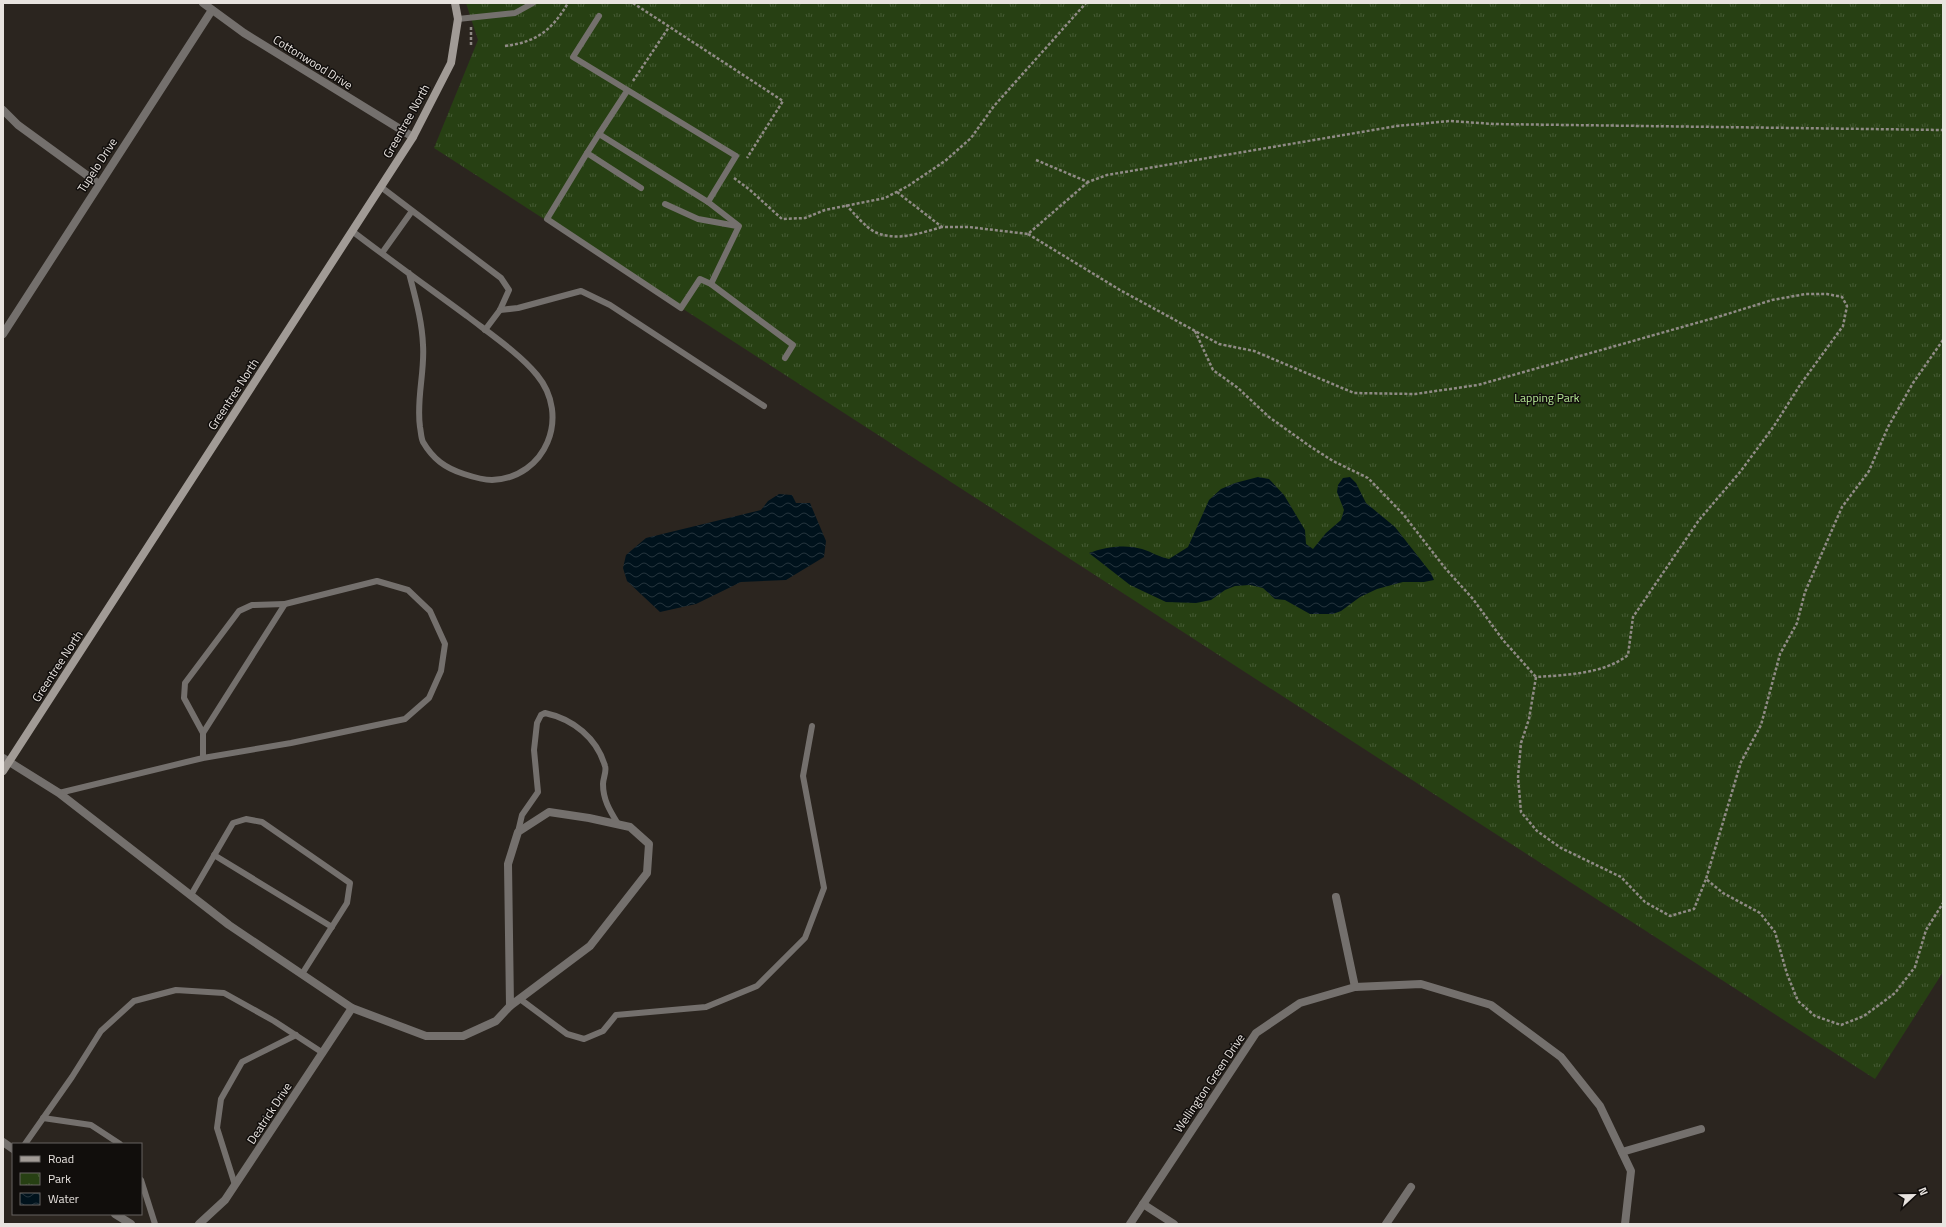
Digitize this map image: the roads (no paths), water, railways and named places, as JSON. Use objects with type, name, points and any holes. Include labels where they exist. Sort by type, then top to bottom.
[{"type":"main road","name":"Greentree North","points":[[3,771],[6,760],[413,137],[451,63],[458,19],[455,3]]},
{"type":"street","name":"Cottonwood Drive","points":[[203,3],[250,37],[413,137]]},
{"type":"street","name":"Tupelo Drive","points":[[3,334],[212,10]]},
{"type":"street","points":[[3,110],[18,125],[99,184]]},
{"type":"street","points":[[6,760],[59,793],[229,925],[352,1008],[426,1036],[464,1036],[496,1021],[510,1006],[590,946],[647,873],[649,844],[630,827],[589,818],[549,812],[518,832],[508,864],[510,1006]]},
{"type":"street","points":[[1336,897],[1354,987]]},
{"type":"street","name":"Wellington Green Drive","points":[[1130,1224],[1256,1033],[1300,1002],[1354,987],[1421,984],[1491,1005],[1561,1057],[1600,1106],[1631,1170],[1625,1224]]},
{"type":"street","name":"Deatrick Drive","points":[[199,1224],[226,1200],[352,1008]]},
{"type":"street","points":[[1622,1152],[1701,1129]]},
{"type":"street","points":[[3,1142],[12,1148]]},
{"type":"street","points":[[1386,1224],[1411,1187]]},
{"type":"street","points":[[1143,1204],[1174,1224]]},
{"type":"street","points":[[117,1215],[131,1224]]},
{"type":"lane","points":[[458,19],[515,13],[534,3]]},
{"type":"lane","points":[[599,16],[573,57],[736,156],[708,202]]},
{"type":"lane","points":[[627,91],[546,219],[681,308],[700,279],[710,284],[794,346],[785,358]]},
{"type":"lane","points":[[599,134],[708,202],[738,226]]},
{"type":"lane","points":[[587,153],[641,188]]},
{"type":"lane","points":[[381,187],[501,278],[509,290],[500,310],[485,330]]},
{"type":"lane","points":[[665,204],[698,219],[738,226]]},
{"type":"lane","points":[[382,253],[412,211]]},
{"type":"lane","points":[[710,284],[738,226]]},
{"type":"lane","points":[[352,231],[409,273],[485,330],[499,340],[538,375],[549,395],[554,419],[550,439],[541,455],[526,468],[512,475],[492,480],[475,478],[450,470],[436,460],[422,440],[418,412],[423,346],[420,317],[409,273]]},
{"type":"lane","points":[[500,310],[518,308],[580,291],[610,306],[764,406]]},
{"type":"lane","points":[[59,793],[203,758],[291,743],[405,719],[429,698],[441,672],[445,644],[430,611],[408,590],[377,581],[285,604],[252,605],[239,611],[185,683],[184,698],[203,733],[203,758]]},
{"type":"lane","points":[[203,733],[285,604]]},
{"type":"lane","points":[[518,832],[522,815],[538,792],[534,750],[537,723],[541,715],[545,713],[565,720],[576,726],[588,735],[597,747],[606,767],[603,784],[606,804],[618,824]]},
{"type":"lane","points":[[520,999],[567,1034],[584,1039],[603,1031],[616,1015],[706,1007],[757,986],[805,938],[824,888],[803,776],[812,726]]},
{"type":"lane","points":[[191,895],[233,823],[246,819],[262,822],[350,883],[348,903],[302,974]]},
{"type":"lane","points":[[214,855],[332,927]]},
{"type":"lane","points":[[26,1143],[72,1077],[101,1031],[134,1001],[176,990],[224,993],[274,1021],[323,1052]]},
{"type":"lane","points":[[236,1185],[217,1128],[221,1099],[242,1062],[296,1035]]},
{"type":"lane","points":[[43,1118],[91,1125],[118,1143]]},
{"type":"lane","points":[[142,1183],[155,1224]]},
{"type":"water","points":[[1258,477],[1269,479],[1284,495],[1305,530],[1306,544],[1313,549],[1326,533],[1341,520],[1344,510],[1337,492],[1338,485],[1343,478],[1350,477],[1356,483],[1366,503],[1395,527],[1431,573],[1434,580],[1424,582],[1403,582],[1377,589],[1360,597],[1341,611],[1333,614],[1310,614],[1285,600],[1275,599],[1263,588],[1250,585],[1235,586],[1225,590],[1211,600],[1196,603],[1166,602],[1130,585],[1089,553],[1102,549],[1122,546],[1135,547],[1169,559],[1188,547],[1209,500],[1221,489],[1235,483]]},
{"type":"water","points":[[779,494],[792,495],[796,503],[810,503],[826,541],[824,557],[786,580],[741,582],[696,604],[660,612],[627,581],[623,568],[626,555],[646,538],[761,510],[768,501]]},
{"type":"park label","name":"Lapping Park","points":[[1547,397]]}]
